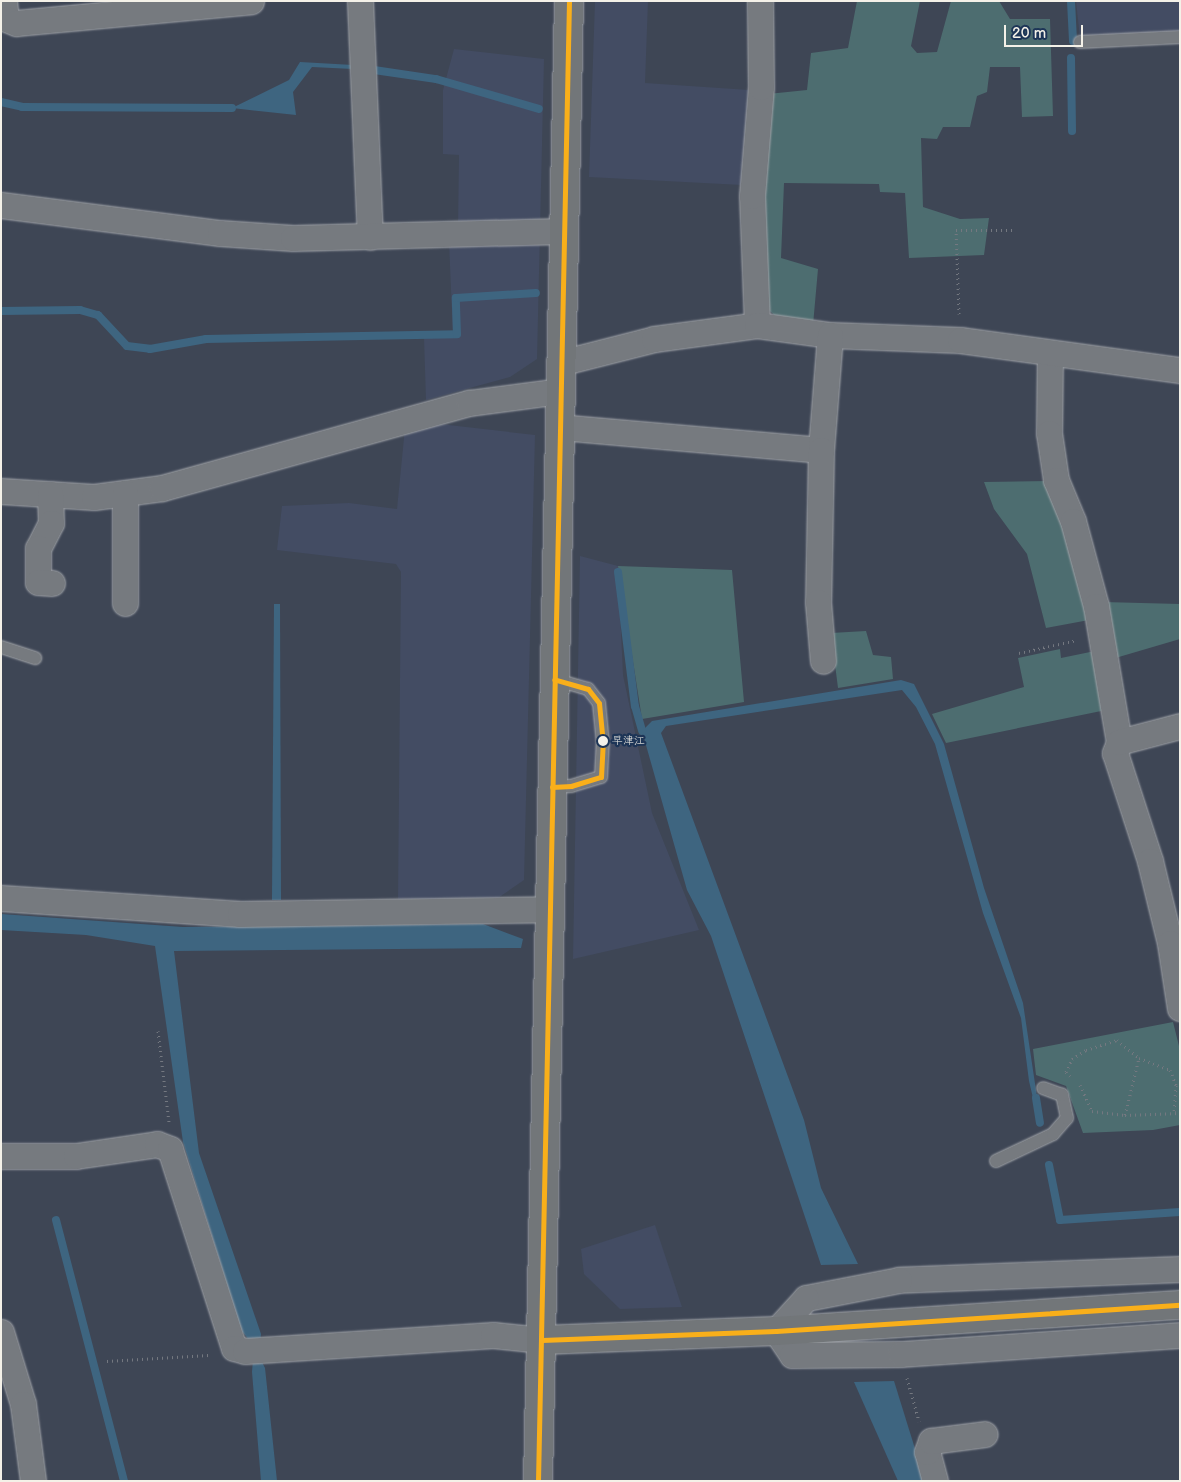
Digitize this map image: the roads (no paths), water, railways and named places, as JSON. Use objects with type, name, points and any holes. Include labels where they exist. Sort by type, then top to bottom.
[{"type":"main road","points":[[538,1481],[569,1]]},
{"type":"main road","points":[[542,1340],[776,1331],[1180,1305]]},
{"type":"street","points":[[4,1],[6,19],[16,23],[251,1]]},
{"type":"street","points":[[360,1],[370,237]]},
{"type":"street","points":[[757,325],[752,196],[761,87],[760,1]]},
{"type":"street","points":[[1,205],[220,233],[293,238],[563,231]]},
{"type":"street","points":[[560,363],[654,339],[757,325],[830,335],[960,340],[1180,370]]},
{"type":"street","points":[[823,662],[818,602],[821,450],[830,335]]},
{"type":"street","points":[[1050,352],[1049,433],[1056,480],[1073,521],[1101,634],[1119,742],[1115,753],[1150,861],[1176,964],[1180,1008]]},
{"type":"street","points":[[1,491],[94,497],[162,488],[469,403],[560,392]]},
{"type":"street","points":[[559,427],[821,450]]},
{"type":"street","points":[[124,603],[125,493]]},
{"type":"street","points":[[50,494],[51,523],[38,548],[38,582],[52,583]]},
{"type":"street","points":[[1119,742],[1180,726]]},
{"type":"street","points":[[1,898],[240,914],[550,909]]},
{"type":"street","points":[[1,1156],[76,1156],[164,1145],[170,1149],[248,1349],[493,1335],[542,1340]]},
{"type":"street","points":[[1180,1269],[899,1280],[806,1298],[776,1331],[792,1355],[901,1354],[1180,1335]]},
{"type":"street","points":[[1,1332],[23,1404],[33,1481]]},
{"type":"street","points":[[935,1481],[927,1452],[931,1441],[985,1434]]},
{"type":"lane","points":[[1080,42],[1180,37]]},
{"type":"lane","points":[[1,647],[35,658]]},
{"type":"lane","points":[[552,788],[571,786],[601,777],[603,744],[599,703],[588,690],[554,679]]},
{"type":"lane","points":[[996,1161],[1052,1134],[1067,1118],[1062,1095],[1043,1088]]},
{"type":"waterway","points":[[1071,1],[1073,41]]},
{"type":"waterway","points":[[1071,58],[1072,131]]},
{"type":"waterway","points":[[374,70],[436,79],[539,109]]},
{"type":"waterway","points":[[1,102],[22,107],[232,108]]},
{"type":"waterway","points":[[1,311],[80,310],[98,315],[127,346],[150,349],[206,339],[457,334],[456,298],[536,293]]},
{"type":"waterway","points":[[618,572],[635,706],[642,731]]},
{"type":"waterway","points":[[1036,1098],[1040,1123]]},
{"type":"waterway","points":[[1049,1165],[1060,1220],[1180,1212]]},
{"type":"waterway","points":[[56,1220],[124,1481]]},
{"type":"place","name":"早津江","points":[[603,741]]}]
